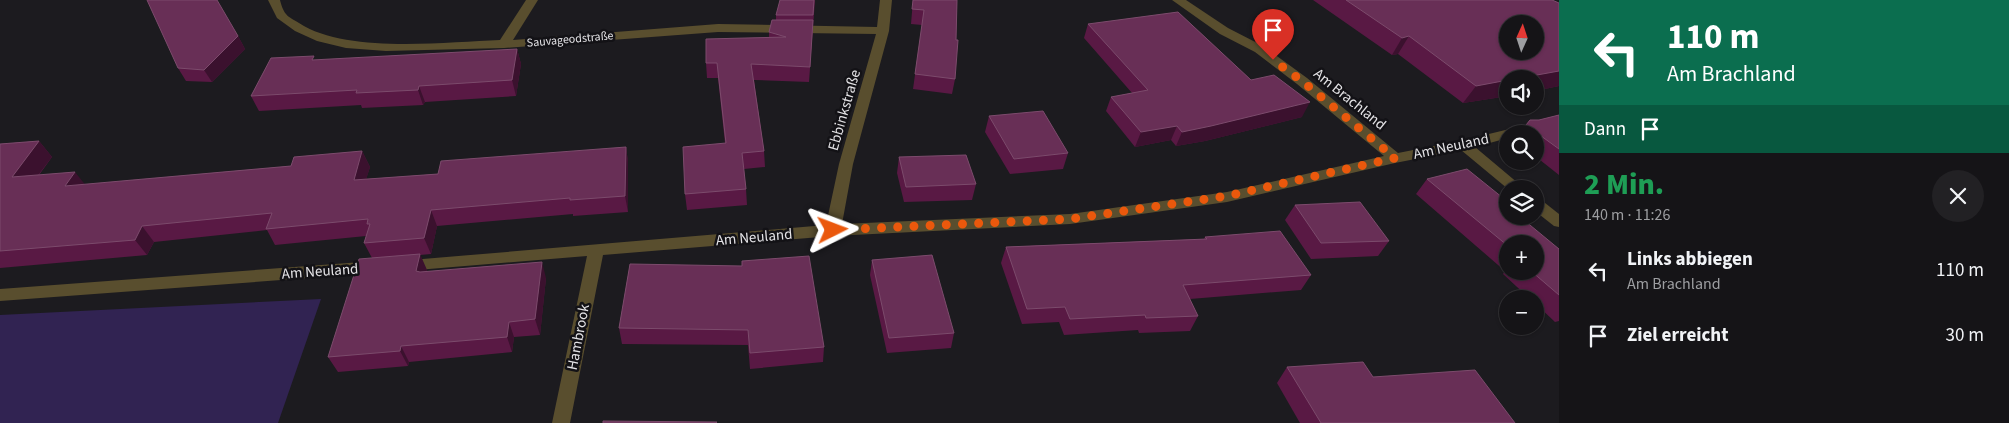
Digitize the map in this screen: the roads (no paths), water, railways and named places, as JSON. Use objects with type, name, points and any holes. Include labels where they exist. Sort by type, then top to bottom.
[{"type":"street","name":"Sauvageodstraße","points":[[274,0],[282,16],[299,28],[321,38],[346,44],[386,47],[504,44],[718,28],[884,31]]},
{"type":"street","points":[[504,44],[532,0]]},
{"type":"street","name":"Ebbinkstraße","points":[[833,230],[846,164],[884,31],[886,0]]},
{"type":"street","name":"Am Brachland","points":[[1178,0],[1224,31],[1258,49],[1302,81],[1395,158]]},
{"type":"street","name":"Am Neuland","points":[[0,295],[596,250],[833,230],[1070,219],[1227,196],[1395,158],[1464,145],[1559,121]]},
{"type":"street","points":[[1464,145],[1507,180]]},
{"type":"street","points":[[1544,210],[1559,222]]},
{"type":"street","name":"Hambrook","points":[[561,423],[596,250]]}]
